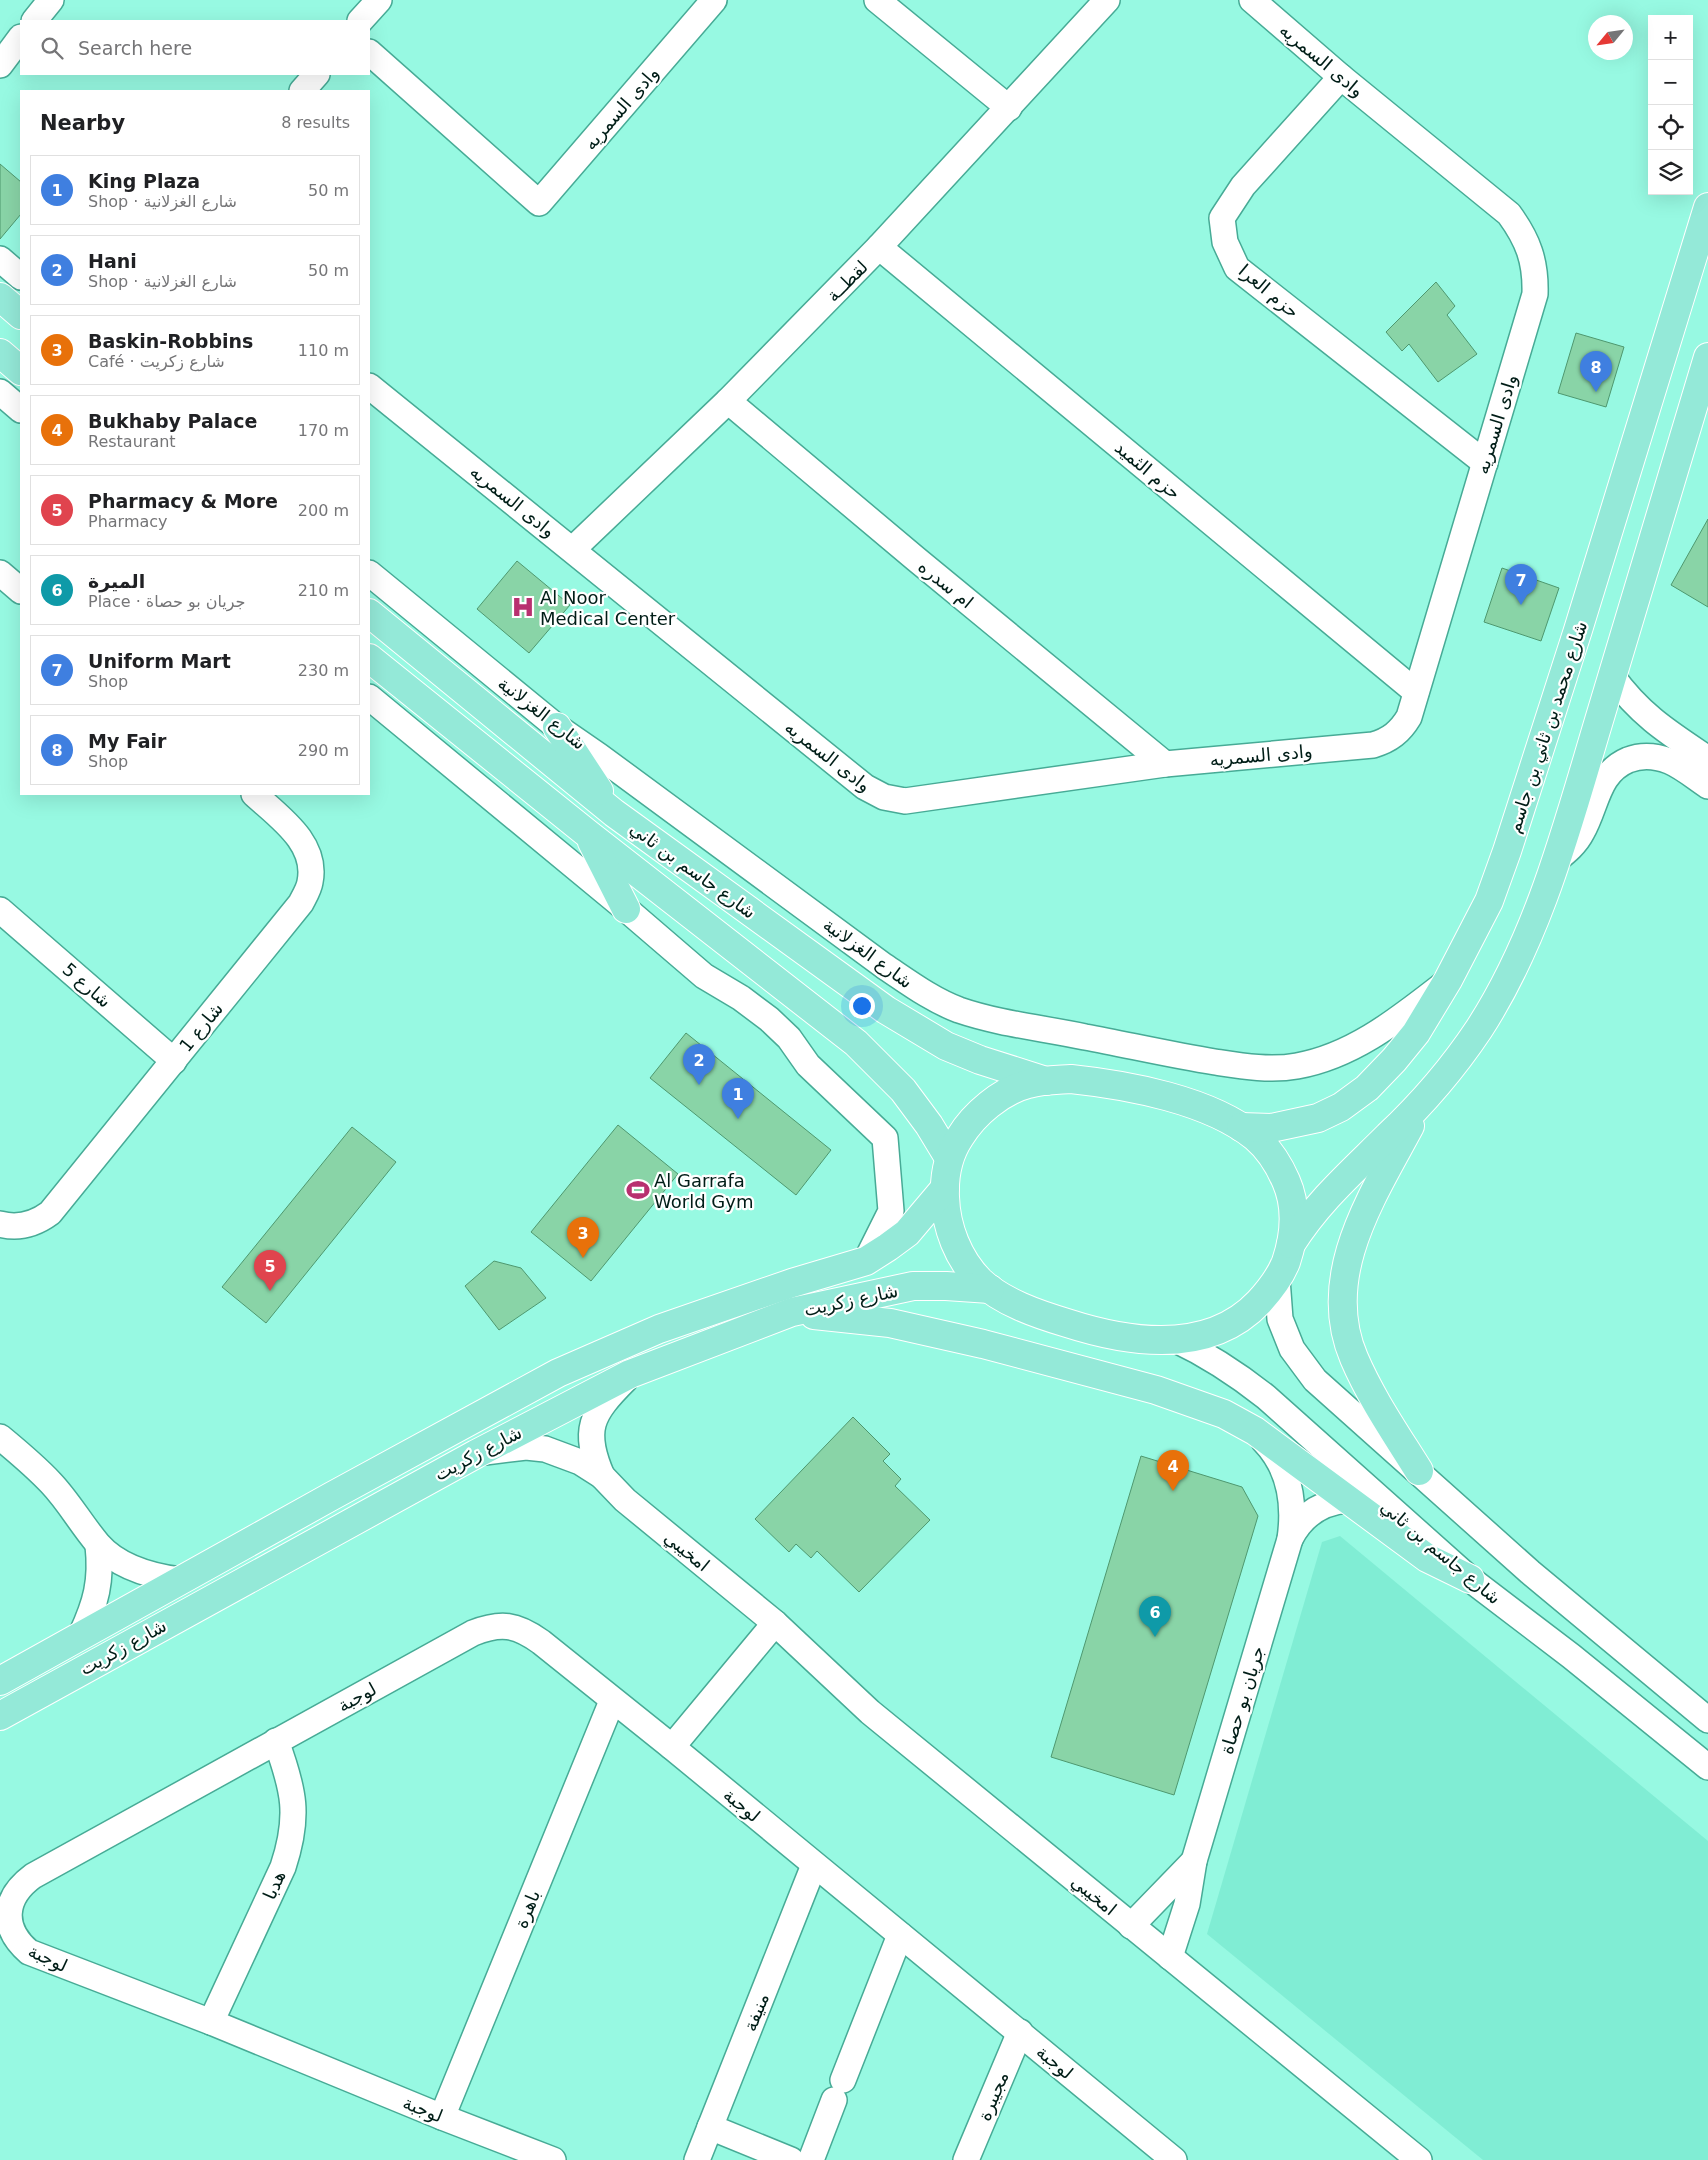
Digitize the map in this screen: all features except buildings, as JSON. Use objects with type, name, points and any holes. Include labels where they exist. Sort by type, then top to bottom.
[{"type":"main road","name":"شارع محمد بن ثاني بن جاسم","points":[[1241,1127],[1271,1128],[1318,1118],[1341,1107],[1366,1088],[1394,1060],[1416,1033],[1448,980],[1489,901],[1581,621],[1708,207]]},
{"type":"main road","points":[[0,297],[20,314]]},
{"type":"main road","points":[[0,353],[20,370]]},
{"type":"main road","points":[[1291,1244],[1309,1216],[1426,1098],[1478,1030],[1512,972],[1540,908],[1556,860],[1708,357]]},
{"type":"main road","name":"شارع جاسم بن ثاني","points":[[370,614],[415,653],[614,813],[860,992],[911,1026],[946,1046],[980,1060],[1046,1080]]},
{"type":"main road","name":"شارع جاسم بن ثاني","points":[[370,659],[588,834],[856,1043],[903,1090],[929,1125],[949,1158]]},
{"type":"main road","points":[[557,727],[614,813]]},
{"type":"main road","points":[[588,834],[626,909]]},
{"type":"main road","points":[[1071,1079],[1096,1082],[1145,1092],[1197,1107],[1241,1127],[1257,1138],[1274,1158],[1285,1178],[1290,1190],[1294,1212],[1291,1244],[1286,1262],[1277,1280],[1256,1306],[1234,1322],[1207,1333],[1174,1339],[1131,1339],[1096,1332],[1044,1317],[990,1290],[978,1279],[966,1263],[951,1235],[947,1220],[945,1188],[949,1158],[964,1130],[985,1108],[1026,1084],[1046,1080],[1071,1079]]},
{"type":"main road","points":[[1419,1471],[1373,1397],[1354,1357],[1346,1327],[1343,1293],[1348,1254],[1361,1219],[1426,1098]]},
{"type":"main road","name":"شارع زكريت","points":[[0,1681],[558,1373],[659,1329],[784,1286],[866,1261],[907,1233],[945,1188]]},
{"type":"main road","name":"شارع زكريت","points":[[0,1716],[476,1454],[630,1374],[792,1312],[913,1286],[946,1286],[990,1290]]},
{"type":"main road","points":[[792,1312],[890,1323],[983,1344],[1156,1390],[1224,1414],[1255,1431],[1427,1558],[1470,1579]]},
{"type":"street","points":[[35,20],[51,0]]},
{"type":"street","points":[[361,20],[379,0]]},
{"type":"street","name":"وادى السمريه","points":[[370,53],[538,203],[714,0]]},
{"type":"street","points":[[877,0],[1009,108]]},
{"type":"street","name":"لقطــة","points":[[573,549],[728,401],[879,248],[1107,0]]},
{"type":"street","name":"وادى السمريه","points":[[373,398],[573,549],[865,787],[884,797],[905,801],[1165,764],[1373,745],[1391,738],[1404,725],[1416,692],[1535,294],[1536,272],[1523,233],[1509,214],[1341,77],[1252,0]]},
{"type":"street","points":[[0,65],[20,39]]},
{"type":"street","points":[[303,90],[316,75]]},
{"type":"street","name":"حزم العرا","points":[[1341,77],[1243,186],[1222,218],[1226,242],[1237,268],[1484,463]]},
{"type":"street","name":"حزم الثميد","points":[[879,248],[1416,692]]},
{"type":"street","points":[[0,258],[20,276]]},
{"type":"street","points":[[0,392],[20,409]]},
{"type":"street","name":"ام سدره","points":[[728,401],[923,565],[1165,764]]},
{"type":"street","points":[[0,573],[20,590]]},
{"type":"street","name":"شارع الغزلانية","points":[[370,574],[557,727],[884,966],[925,993],[958,1009],[1005,1022],[1198,1060],[1236,1066],[1278,1068],[1326,1059],[1354,1046],[1394,1023],[1448,980]]},
{"type":"street","points":[[1612,676],[1636,706],[1650,719],[1708,758]]},
{"type":"street","points":[[370,698],[626,909],[704,976],[770,1019],[789,1038],[808,1065],[884,1138],[892,1211],[866,1261]]},
{"type":"street","points":[[1556,860],[1566,852],[1582,832],[1606,776],[1619,764],[1635,757],[1653,756],[1670,762],[1708,786]]},
{"type":"street","name":"شارع 1","points":[[0,1224],[15,1227],[27,1225],[39,1221],[50,1213],[300,903],[310,883],[312,864],[306,846],[255,795]]},
{"type":"street","name":"شارع 5","points":[[0,910],[174,1061]]},
{"type":"street","points":[[1277,1280],[1280,1319],[1292,1349],[1314,1380],[1419,1471],[1530,1572],[1708,1720]]},
{"type":"street","name":"شارع جاسم بن ثاني","points":[[1174,1339],[1204,1353],[1235,1372],[1266,1397],[1470,1579],[1571,1656],[1708,1767]]},
{"type":"street","name":"امخيبي","points":[[602,1476],[592,1451],[593,1424],[606,1399],[630,1374]]},
{"type":"street","name":"جريان بو حصاة","points":[[1170,1957],[1187,1904],[1194,1861],[1290,1539],[1292,1508],[1287,1478],[1279,1461],[1255,1431]]},
{"type":"street","points":[[0,1437],[50,1483],[73,1509],[98,1545],[118,1561],[139,1571],[161,1578],[180,1580]]},
{"type":"street","name":"امخيبي","points":[[476,1454],[517,1448],[545,1449],[580,1462],[602,1476],[625,1500],[775,1623],[870,1712],[1419,2160]]},
{"type":"street","name":"جريان بو حصاة","points":[[1290,1539],[1300,1522],[1316,1509],[1326,1504],[1348,1500]]},
{"type":"street","points":[[81,1635],[92,1612],[98,1590],[101,1568],[98,1545]]},
{"type":"street","points":[[672,1747],[775,1623]]},
{"type":"street","name":"لوجبة","points":[[552,2160],[211,2022],[29,1952],[19,1943],[12,1932],[9,1919],[10,1906],[19,1889],[34,1876],[473,1633],[490,1626],[508,1626],[526,1631],[672,1747],[1174,2160]]},
{"type":"street","name":"باهرة","points":[[442,2117],[612,1701]]},
{"type":"street","name":"هدبا","points":[[211,2022],[283,1867],[291,1842],[294,1817],[292,1791],[276,1741]]},
{"type":"street","name":"جريان بو حصاة","points":[[1131,1926],[1194,1861]]},
{"type":"street","name":"منيفة","points":[[697,2160],[814,1865]]},
{"type":"street","points":[[811,2160],[900,1935]]},
{"type":"street","name":"مجيبرة","points":[[966,2160],[1020,2032]]},
{"type":"street","points":[[710,2127],[791,2160]]},
{"type":"shaded area","points":[[1340,1536],[1708,1841],[1708,2160],[1483,2160],[1207,1934],[1322,1542]]},
{"type":"place","name":"My Fair","points":[[1596,392]]},
{"type":"place","name":"Uniform Mart","points":[[1521,605]]},
{"type":"place","name":"Al Noor Medical Center","points":[[523,607]]},
{"type":"place","name":"Hani","points":[[699,1085]]},
{"type":"place","name":"King Plaza","points":[[738,1119]]},
{"type":"place","name":"Al Garrafa World Gym","points":[[638,1190]]},
{"type":"place","name":"Baskin-Robbins","points":[[583,1258]]},
{"type":"place","name":"Pharmacy & More","points":[[270,1291]]},
{"type":"place","name":"Bukhaby Palace","points":[[1173,1491]]},
{"type":"place","name":"الميرة","points":[[1155,1637]]}]
